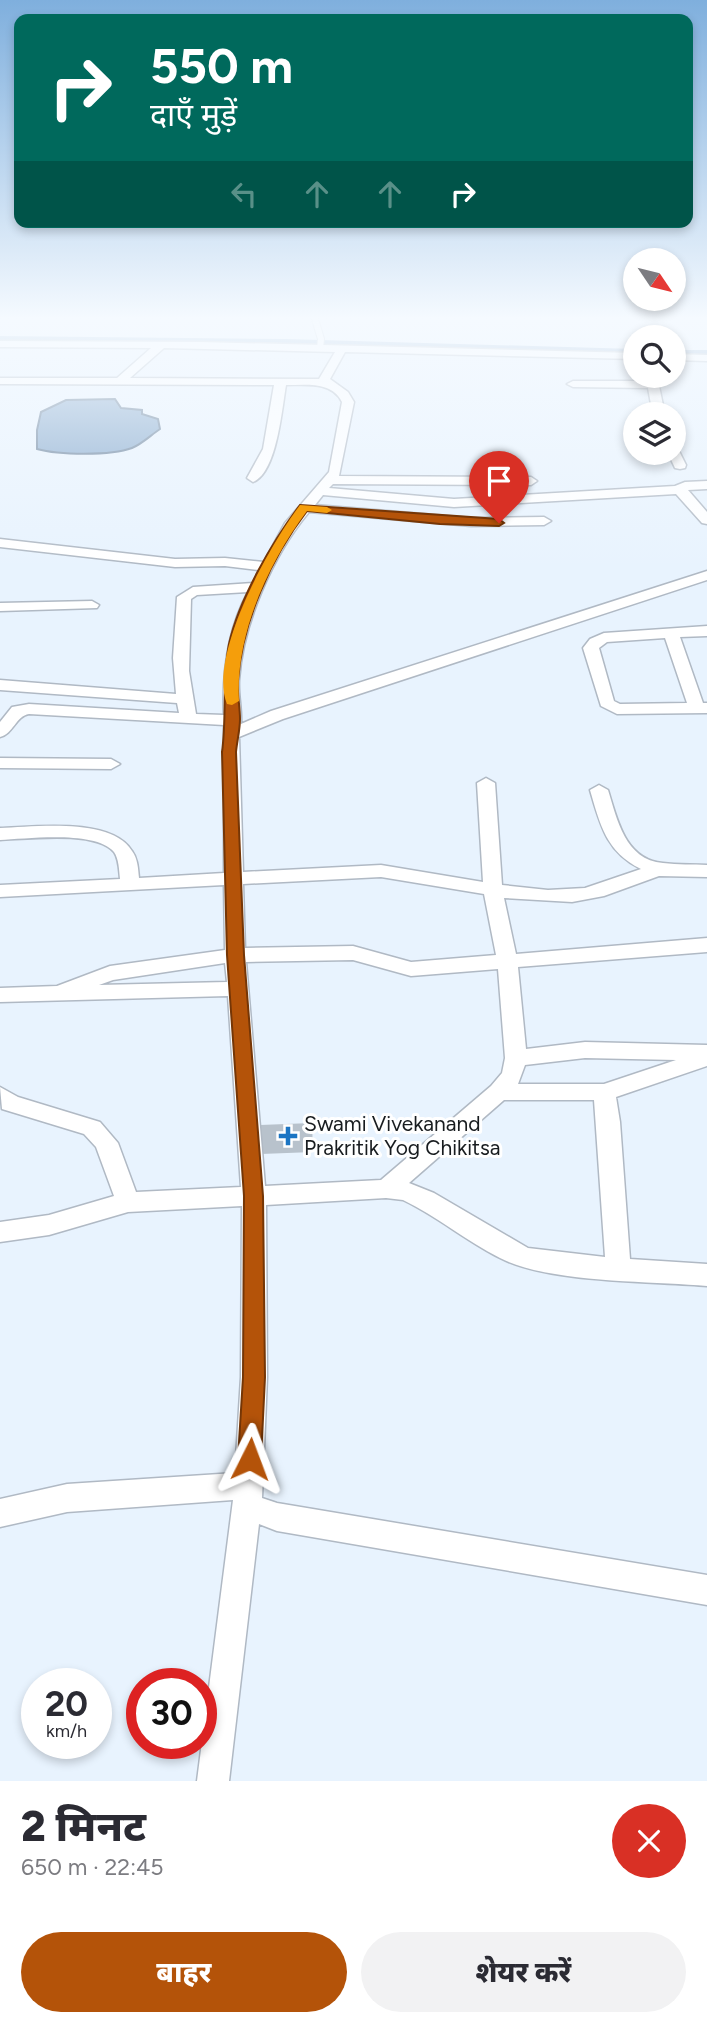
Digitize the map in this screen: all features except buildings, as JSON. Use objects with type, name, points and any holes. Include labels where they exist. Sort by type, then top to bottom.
[{"type":"street","points":[[253,478],[269,449],[277,402]]},
{"type":"street","points":[[213,1781],[248,1496],[254,1377],[254,1196],[235,955],[231,683],[236,644],[246,609],[290,526],[327,486],[335,473],[348,402]]},
{"type":"street","points":[[327,486],[531,481]]},
{"type":"street","points":[[677,490],[682,486],[707,485]]},
{"type":"street","points":[[327,486],[454,503],[677,490],[682,491],[707,520]]},
{"type":"street","points":[[304,508],[461,522],[544,521]]},
{"type":"street","points":[[0,543],[175,563],[225,562],[267,567]]},
{"type":"street","points":[[0,732],[18,711],[29,709],[189,718],[232,728],[707,575]]},
{"type":"street","points":[[189,718],[183,699],[179,658],[187,593],[257,587]]},
{"type":"street","points":[[0,607],[92,605]]},
{"type":"street","points":[[671,634],[702,708],[630,710],[617,709],[607,703],[591,648],[595,642],[604,638],[707,631]]},
{"type":"street","points":[[0,685],[183,699]]},
{"type":"street","points":[[0,763],[111,764]]},
{"type":"street","points":[[386,1189],[499,1092],[512,1076],[516,1058],[508,959],[493,892],[486,783]]},
{"type":"street","points":[[599,790],[617,845],[624,853],[660,870]]},
{"type":"street","points":[[0,834],[100,836],[116,842],[125,854],[130,884]]},
{"type":"street","points":[[0,891],[381,871],[416,875],[493,892],[591,894],[660,870],[707,871]]},
{"type":"street","points":[[60,993],[110,973],[235,955],[353,953],[411,969],[707,944]]},
{"type":"street","points":[[0,995],[238,989]]},
{"type":"street","points":[[516,1058],[608,1049],[707,1053]]},
{"type":"street","points":[[499,1092],[604,1092],[707,1058]]},
{"type":"street","points":[[604,1092],[609,1122],[618,1268]]},
{"type":"street","points":[[0,1095],[10,1103],[92,1128],[106,1143],[128,1202]]},
{"type":"street","points":[[0,1232],[49,1225],[128,1202],[386,1189],[406,1191],[426,1200],[508,1251],[525,1258],[557,1264],[707,1275]]},
{"type":"street","points":[[0,1513],[67,1498],[248,1496],[277,1517],[707,1590]]},
{"type":"water","points":[[62,402],[117,402],[121,408],[142,410],[142,414],[158,419],[160,429],[139,444],[123,451],[85,454],[37,449],[41,412]]},
{"type":"slow traffic","points":[[232,701],[231,683],[236,644],[246,609],[290,526],[304,508],[327,510]]},
{"type":"place","name":"Swami Vivekanand Prakritik Yog Chikitsa","points":[[288,1136]]},
{"type":"route","points":[[250,1459],[254,1377],[254,1196],[235,955],[229,752],[233,721],[231,683],[236,644],[246,609],[290,526],[304,508],[440,521],[499,523]]}]
